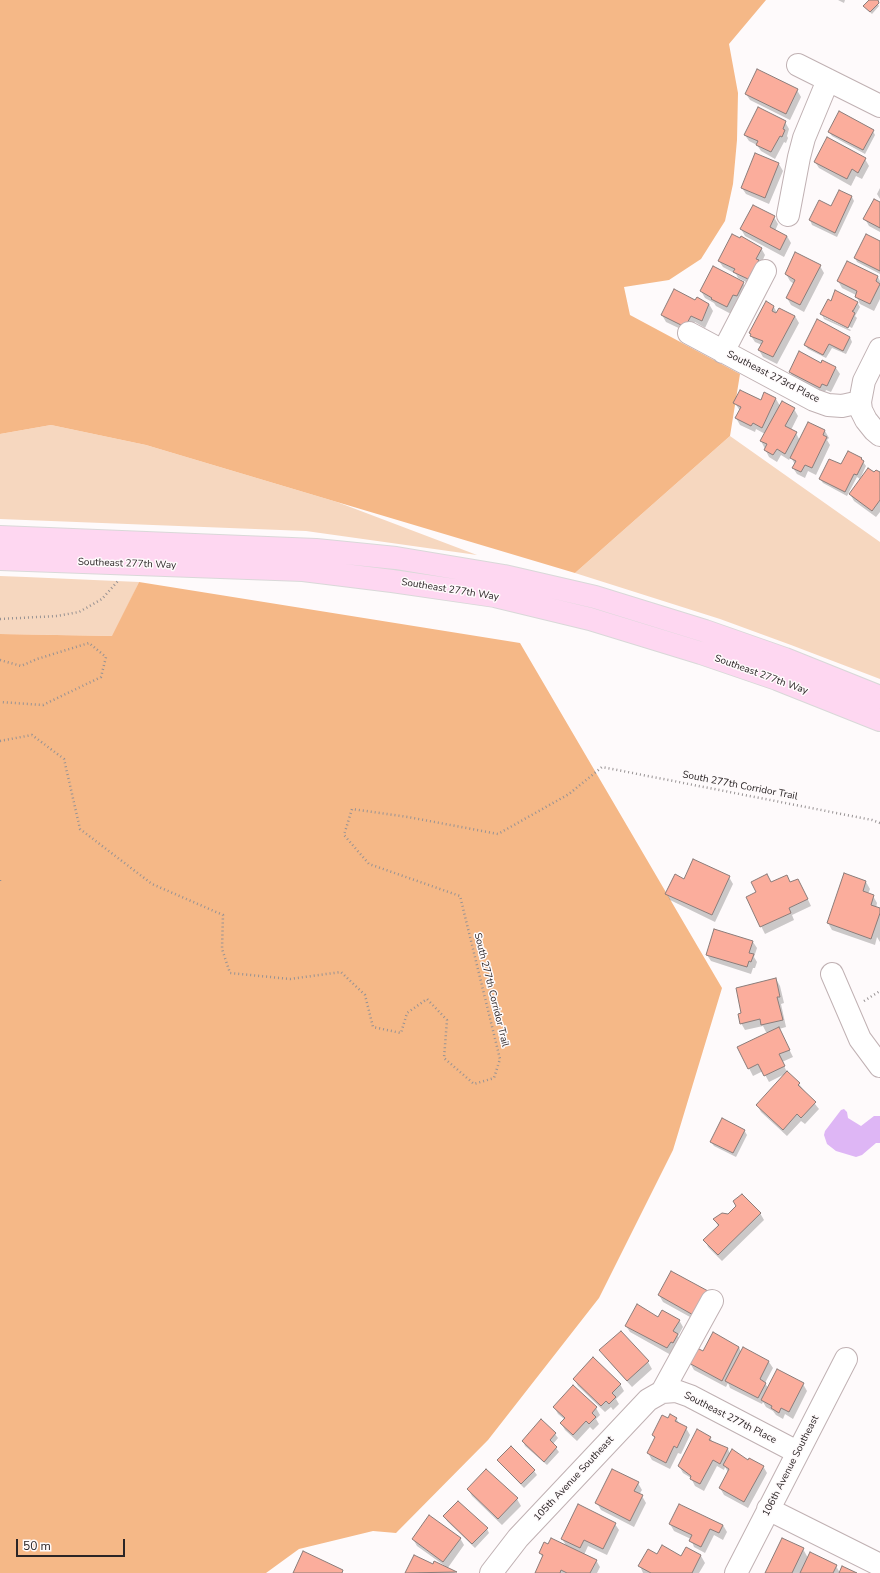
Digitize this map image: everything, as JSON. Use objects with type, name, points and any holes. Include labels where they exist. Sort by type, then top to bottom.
[{"type":"main road","points":[[0,537],[316,550],[396,558],[504,576],[595,597],[705,631],[785,659],[880,697]]},
{"type":"main road","name":"Southeast 277th Way","points":[[0,559],[303,570],[495,596],[590,619],[701,653],[777,679],[880,720]]},
{"type":"street","points":[[798,65],[880,106]]},
{"type":"street","points":[[788,215],[798,157],[804,138],[828,80]]},
{"type":"street","points":[[723,352],[765,271]]},
{"type":"street","name":"Southeast 273rd Place","points":[[689,333],[828,406],[842,406],[860,402]]},
{"type":"street","points":[[880,349],[864,381],[860,402],[861,410],[866,420],[880,435]]},
{"type":"street","points":[[832,974],[860,1039],[880,1066]]},
{"type":"street","points":[[662,1392],[712,1301]]},
{"type":"street","name":"106th Avenue Southeast","points":[[736,1573],[846,1359]]},
{"type":"street","name":"Southeast 277th Place","points":[[662,1392],[676,1391],[690,1396],[797,1452]]},
{"type":"street","name":"105th Avenue Southeast","points":[[492,1573],[501,1558],[648,1400],[662,1392]]},
{"type":"street","points":[[768,1509],[880,1565]]},
{"type":"path","points":[[0,618],[58,616],[78,612],[102,599],[134,564]]},
{"type":"path","points":[[0,660],[21,666],[37,658],[89,643],[106,657],[101,677],[42,705],[0,702]]},
{"type":"path","name":"South 277th Corridor Trail","points":[[0,741],[32,735],[64,759],[80,829],[152,884],[223,915],[222,949],[230,973],[290,979],[341,972],[364,996],[373,1027],[401,1033],[407,1013],[427,999],[447,1020],[444,1058],[474,1084],[494,1078],[500,1059],[460,896],[369,864],[344,835],[352,809],[408,817],[498,834],[569,794],[602,767],[864,818],[880,823]]},
{"type":"shaded area","points":[[0,0],[766,0],[729,44],[738,93],[737,140],[733,184],[725,221],[701,259],[669,280],[624,287],[630,315],[740,374],[730,436],[575,573],[146,445],[51,425],[0,434]]},
{"type":"shaded area","points":[[51,425],[146,445],[337,502],[477,555],[306,531],[0,519],[0,434]]},
{"type":"shaded area","points":[[730,436],[880,542],[880,679],[720,619],[575,573]]},
{"type":"shaded area","points":[[0,576],[139,582],[113,636],[0,634]]},
{"type":"shaded area","points":[[139,582],[520,643],[722,988],[673,1150],[599,1298],[488,1440],[396,1533],[373,1531],[299,1549],[266,1573],[0,1573],[0,634],[112,636]]},
{"type":"shaded area","points":[[844,1109],[847,1112],[848,1118],[861,1126],[874,1116],[880,1116],[880,1143],[876,1143],[862,1155],[856,1157],[836,1151],[827,1144],[824,1135],[825,1131],[841,1110]]},
{"type":"building","points":[[869,0],[878,0],[879,3],[870,12],[863,6]]},
{"type":"building","points":[[757,69],[798,89],[786,114],[745,94]]},
{"type":"building","points":[[758,107],[786,121],[783,129],[785,130],[782,137],[780,136],[771,152],[756,145],[758,141],[744,135]]},
{"type":"building","points":[[839,111],[874,130],[863,150],[828,132]]},
{"type":"building","points":[[827,137],[866,158],[858,173],[852,169],[847,179],[814,162]]},
{"type":"building","points":[[755,153],[779,163],[765,198],[741,188]]},
{"type":"building","points":[[839,190],[852,196],[835,233],[809,220],[819,200],[831,206]]},
{"type":"building","points":[[874,199],[880,202],[880,228],[863,219]]},
{"type":"building","points":[[753,205],[775,216],[770,227],[787,236],[780,250],[740,229]]},
{"type":"building","points":[[732,234],[740,238],[741,236],[762,248],[756,259],[759,260],[748,279],[733,272],[735,269],[718,261]]},
{"type":"building","points":[[866,234],[880,241],[880,271],[854,258]]},
{"type":"building","points":[[795,252],[821,265],[800,305],[786,298],[795,280],[785,274]]},
{"type":"building","points":[[847,261],[878,276],[876,281],[880,284],[870,304],[855,297],[857,291],[837,281]]},
{"type":"building","points":[[713,266],[744,282],[737,296],[733,295],[727,307],[711,299],[712,298],[700,291]]},
{"type":"building","points":[[674,289],[695,300],[697,297],[709,304],[702,321],[691,316],[685,327],[661,315]]},
{"type":"building","points":[[835,290],[858,302],[852,311],[855,313],[848,328],[820,314],[828,299],[831,301]]},
{"type":"building","points":[[766,301],[774,306],[772,311],[776,313],[779,308],[795,316],[773,357],[758,350],[763,341],[750,336],[751,334],[749,333]]},
{"type":"building","points":[[817,319],[850,337],[843,351],[829,344],[823,355],[804,345]]},
{"type":"building","points":[[799,351],[821,363],[822,360],[836,367],[827,386],[822,384],[820,388],[789,372]]},
{"type":"building","points":[[740,390],[761,400],[764,392],[776,398],[762,428],[753,423],[751,426],[735,418],[741,407],[733,403]]},
{"type":"building","points":[[782,401],[795,408],[785,426],[797,432],[785,454],[777,449],[773,455],[764,450],[767,444],[760,441]]},
{"type":"building","points":[[808,422],[825,430],[823,435],[827,437],[812,468],[805,465],[801,472],[792,468],[796,461],[790,458]]},
{"type":"building","points":[[848,451],[862,458],[861,459],[864,461],[857,475],[854,474],[845,492],[819,479],[829,459],[841,464]]},
{"type":"building","points":[[868,468],[874,472],[876,470],[880,472],[880,500],[872,511],[849,494]]},
{"type":"building","points":[[693,859],[730,876],[712,915],[665,894],[675,874],[684,879]]},
{"type":"building","points":[[844,873],[866,881],[863,891],[874,895],[871,905],[880,908],[880,913],[871,939],[827,923]]},
{"type":"building","points":[[767,874],[771,882],[787,875],[790,882],[798,879],[808,899],[789,908],[791,913],[760,927],[746,897],[756,892],[751,882]]},
{"type":"building","points":[[714,929],[753,941],[749,953],[754,954],[747,967],[706,955]]},
{"type":"building","points":[[776,978],[780,997],[777,997],[783,1020],[761,1025],[760,1019],[740,1024],[738,1014],[741,1013],[736,988]]},
{"type":"building","points":[[779,1027],[790,1050],[779,1054],[785,1066],[764,1076],[758,1064],[748,1069],[737,1047]]},
{"type":"building","points":[[787,1071],[800,1083],[798,1085],[816,1102],[801,1118],[797,1114],[783,1130],[756,1105]]},
{"type":"building","points":[[722,1118],[745,1130],[733,1153],[710,1142]]},
{"type":"building","points":[[742,1194],[761,1213],[718,1255],[703,1240],[719,1225],[713,1219],[722,1213],[728,1214],[736,1206],[733,1201]]},
{"type":"building","points":[[671,1271],[708,1291],[695,1316],[658,1295]]},
{"type":"building","points":[[637,1304],[658,1317],[662,1310],[680,1320],[673,1331],[678,1334],[673,1343],[671,1342],[667,1348],[625,1326]]},
{"type":"building","points":[[621,1331],[649,1361],[627,1381],[599,1350]]},
{"type":"building","points":[[713,1332],[739,1347],[722,1381],[689,1363],[697,1348],[703,1351]]},
{"type":"building","points":[[743,1347],[769,1361],[760,1379],[766,1383],[758,1398],[725,1381]]},
{"type":"building","points":[[593,1357],[621,1384],[612,1393],[616,1397],[609,1404],[606,1401],[601,1406],[573,1379]]},
{"type":"building","points":[[777,1369],[804,1383],[789,1412],[781,1408],[779,1413],[771,1408],[772,1406],[761,1400]]},
{"type":"building","points":[[573,1385],[597,1407],[592,1413],[596,1417],[589,1424],[586,1421],[573,1435],[560,1423],[565,1418],[553,1407]]},
{"type":"building","points":[[670,1414],[677,1418],[675,1421],[687,1427],[677,1448],[674,1446],[666,1463],[647,1453],[655,1437],[652,1435],[662,1415],[668,1418]]},
{"type":"building","points":[[541,1419],[556,1433],[550,1440],[557,1447],[544,1462],[522,1441]]},
{"type":"building","points":[[697,1429],[711,1437],[709,1440],[728,1448],[720,1464],[713,1460],[700,1484],[690,1479],[691,1476],[678,1466]]},
{"type":"building","points":[[511,1446],[535,1470],[521,1484],[497,1460]]},
{"type":"building","points":[[732,1449],[748,1460],[749,1458],[764,1466],[744,1502],[719,1488],[729,1469],[723,1465]]},
{"type":"building","points":[[486,1469],[518,1498],[498,1519],[467,1489]]},
{"type":"building","points":[[612,1469],[639,1482],[634,1491],[643,1495],[630,1521],[595,1503]]},
{"type":"building","points":[[458,1501],[488,1528],[472,1544],[443,1516]]},
{"type":"building","points":[[578,1504],[616,1523],[603,1549],[584,1540],[580,1548],[561,1539]]},
{"type":"building","points":[[679,1504],[723,1525],[719,1533],[710,1529],[701,1547],[689,1541],[692,1535],[669,1524]]},
{"type":"building","points":[[429,1515],[461,1538],[443,1562],[412,1539]]},
{"type":"building","points":[[551,1538],[597,1560],[590,1573],[567,1573],[561,1570],[560,1573],[535,1573],[543,1555],[539,1553],[544,1542],[548,1544]]},
{"type":"building","points":[[782,1538],[804,1548],[792,1573],[765,1573]]},
{"type":"building","points":[[662,1545],[681,1556],[686,1547],[701,1555],[692,1573],[651,1573],[638,1566],[648,1549],[657,1554]]},
{"type":"building","points":[[303,1551],[343,1570],[342,1573],[293,1573]]},
{"type":"building","points":[[810,1552],[837,1565],[833,1573],[800,1573]]},
{"type":"building","points":[[414,1555],[433,1564],[434,1561],[457,1572],[405,1573]]},
{"type":"building","points":[[842,1566],[857,1573],[839,1573]]}]
